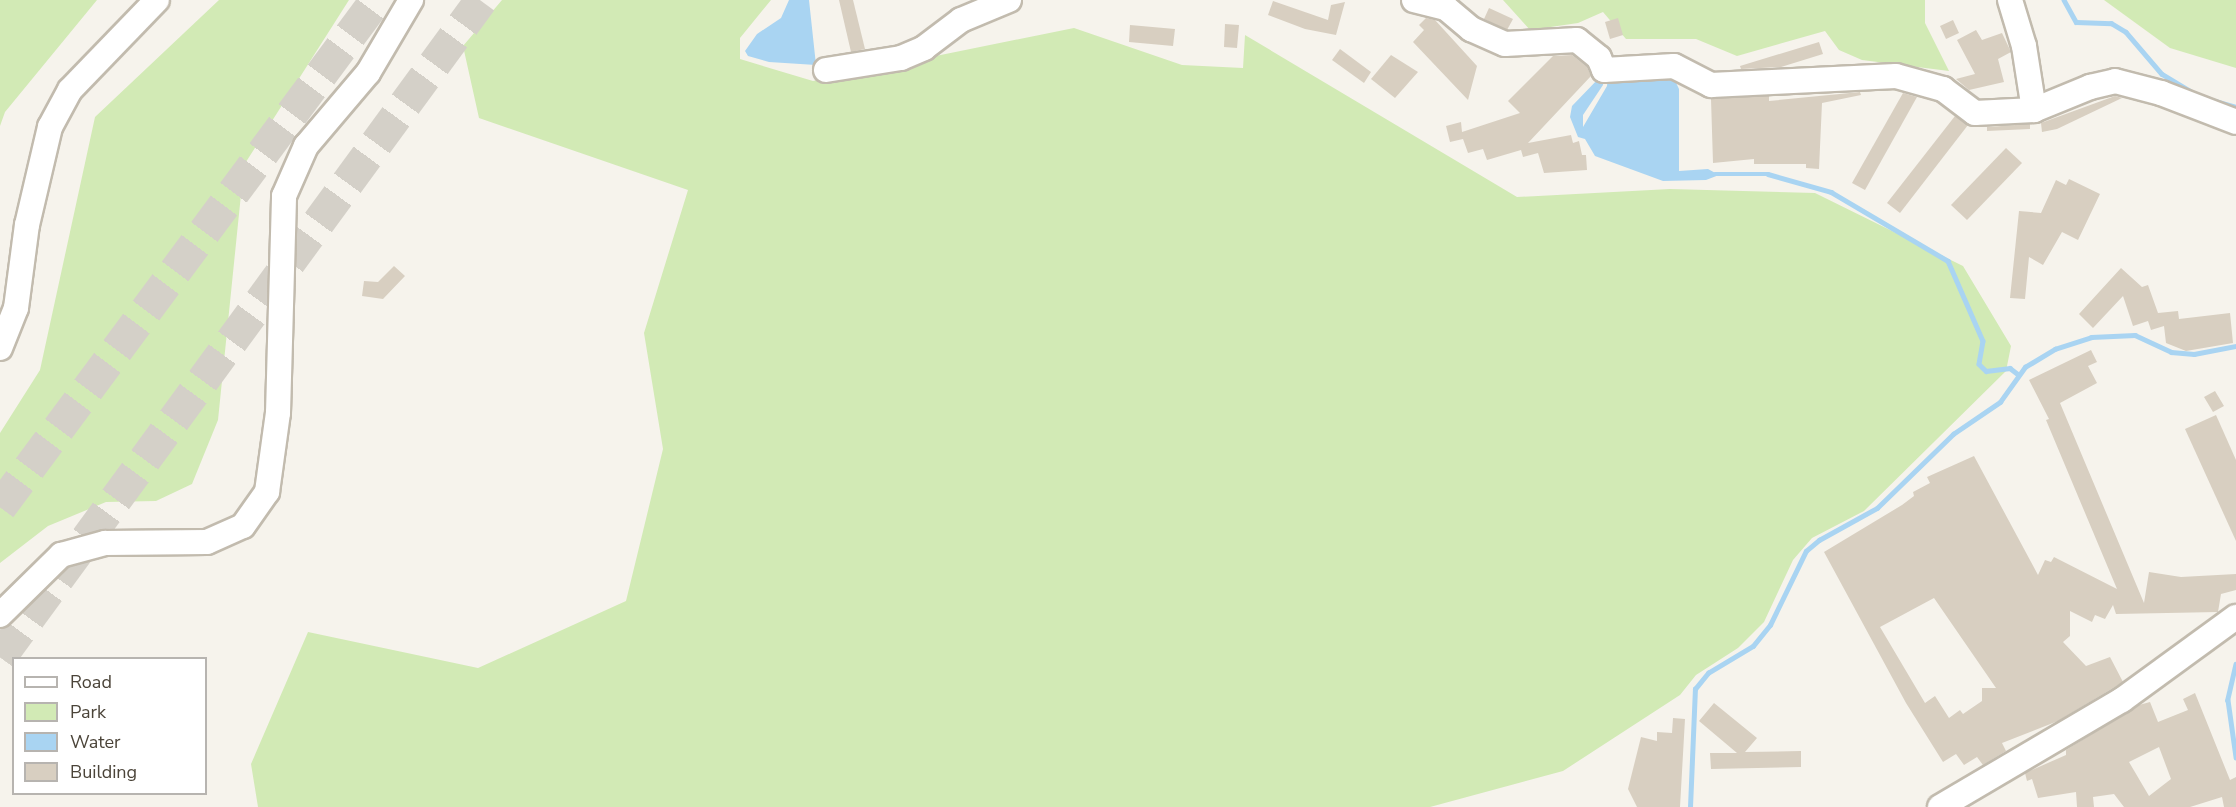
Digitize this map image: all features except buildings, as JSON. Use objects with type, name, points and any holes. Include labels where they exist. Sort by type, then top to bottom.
[{"type":"street","points":[[0,348],[16,308],[27,225],[50,127],[70,90],[157,0]]},
{"type":"street","points":[[0,615],[61,555],[105,543],[207,542],[243,526],[267,492],[278,413],[284,196],[306,146],[368,73],[411,0]]},
{"type":"street","points":[[826,70],[901,58],[924,48],[961,20],[1009,0]]},
{"type":"street","points":[[1414,0],[1446,8],[1472,29],[1505,44],[1577,40],[1599,58],[1604,70],[1674,66],[1711,85],[1896,76],[1943,89],[1975,113],[2034,110],[2090,87],[2115,81],[2161,93],[2236,122]]},
{"type":"street","points":[[2010,0],[2024,46],[2034,110]]},
{"type":"street","points":[[1940,807],[2122,700],[2236,617]]},
{"type":"green space","points":[[0,0],[97,0],[5,112],[0,126]]},
{"type":"green space","points":[[219,0],[349,0],[244,165],[218,420],[192,484],[156,501],[106,502],[48,526],[0,563],[0,433],[40,370],[95,117]]},
{"type":"green space","points":[[502,0],[771,0],[740,38],[740,59],[813,81],[1074,28],[1182,65],[1243,68],[1245,35],[1517,197],[1670,189],[1815,193],[1963,266],[2011,346],[2006,371],[1864,511],[1812,538],[1793,560],[1764,622],[1738,648],[1696,675],[1680,695],[1563,771],[1430,807],[258,807],[251,764],[308,632],[478,668],[626,601],[663,449],[644,333],[688,190],[479,118],[463,46]]},
{"type":"green space","points":[[1503,0],[1925,0],[1925,23],[1949,71],[1862,60],[1839,50],[1825,31],[1737,56],[1696,39],[1626,39],[1603,12],[1578,23],[1530,30]]},
{"type":"green space","points":[[2104,0],[2236,0],[2236,68],[2170,48]]},
{"type":"water","points":[[789,0],[809,0],[816,65],[769,62],[748,56],[745,51],[757,34],[781,18]]},
{"type":"water","points":[[1670,70],[1679,89],[1679,171],[1708,169],[1719,175],[1706,180],[1663,181],[1595,156],[1585,139],[1578,137],[1570,117],[1572,106],[1600,77],[1604,75],[1603,85],[1583,115],[1583,127],[1607,86],[1608,75]]},
{"type":"waterway","points":[[2064,0],[2076,22],[2111,23],[2126,32],[2162,74],[2197,95]]},
{"type":"waterway","points":[[2208,99],[2236,107]]},
{"type":"waterway","points":[[1715,174],[1768,174],[1831,192],[1948,261],[1983,341],[1979,364],[1986,371],[2010,368],[2019,375]]},
{"type":"waterway","points":[[1690,807],[1695,689],[1708,673],[1753,646],[1770,625],[1806,551],[1819,540],[1877,508],[1953,434],[2000,402],[2025,367],[2055,349],[2091,337],[2135,335],[2171,352],[2194,354],[2236,346]]},
{"type":"waterway","points":[[2236,664],[2228,700],[2236,757]]},
{"type":"tunnel","points":[[0,507],[376,0]]},
{"type":"tunnel","points":[[0,657],[481,0]]}]
